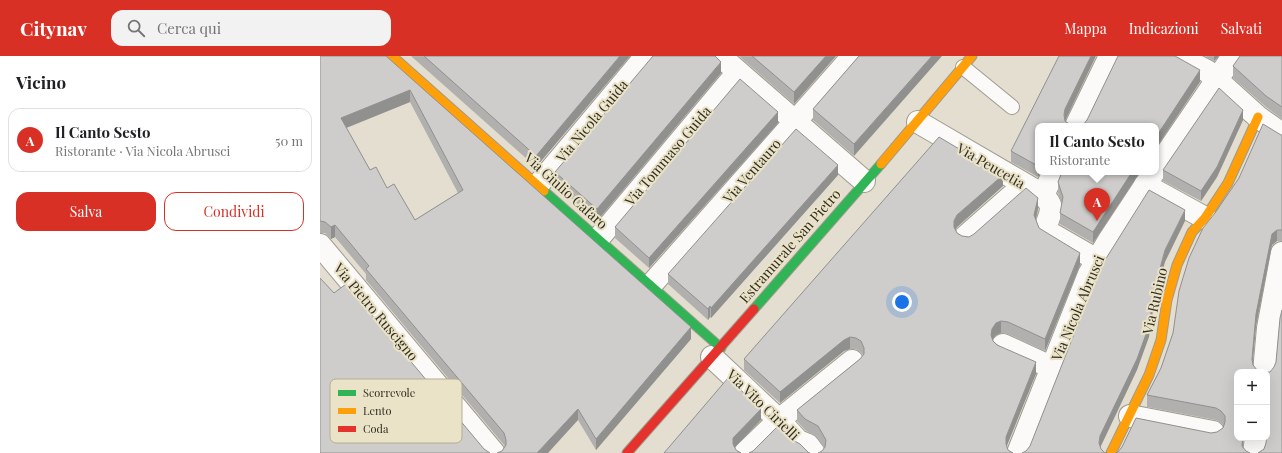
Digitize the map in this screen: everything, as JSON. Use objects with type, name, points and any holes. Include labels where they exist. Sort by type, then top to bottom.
[{"type":"street","name":"Via Giulio Cafaro","points":[[392,56],[651,286],[716,352]]},
{"type":"street","name":"Via Nicola Guida","points":[[538,185],[646,56]]},
{"type":"street","points":[[720,56],[864,182]]},
{"type":"street","name":"Via Ventauro","points":[[651,286],[853,56]]},
{"type":"street","name":"Estramurale San Pietro","points":[[631,452],[716,352],[918,122],[972,56]]},
{"type":"street","points":[[1077,123],[1110,56]]},
{"type":"street","points":[[1178,56],[1207,71],[1258,118],[1282,134]]},
{"type":"street","name":"Via Nicola Abrusci","points":[[1159,166],[1233,56]]},
{"type":"street","name":"Via Tommaso Guida","points":[[598,239],[738,72]]},
{"type":"street","name":"Via Rubino","points":[[1111,453],[1149,375],[1161,340],[1167,300],[1177,265],[1192,232],[1206,218],[1228,183],[1258,118]]},
{"type":"street","name":"Via Peucetia","points":[[918,122],[1033,190],[1050,202],[1052,209],[1046,226],[1050,233],[1098,260]]},
{"type":"street","points":[[966,236],[1033,190],[1050,175]]},
{"type":"street","points":[[1152,176],[1206,218]]},
{"type":"street","name":"Via Nicola Abrusci","points":[[1018,453],[1089,274],[1109,240],[1152,176]]},
{"type":"street","name":"Via Pietro Ruscigno","points":[[320,245],[432,379]]},
{"type":"street","points":[[1265,369],[1275,331],[1282,254]]},
{"type":"street","points":[[1003,345],[1053,368]]},
{"type":"street","name":"Via Vito Cirielli","points":[[716,352],[798,441],[808,445],[814,453]]},
{"type":"street","points":[[745,453],[779,420],[852,361]]},
{"type":"street","name":"Via Pietro Ruscigno","points":[[462,415],[494,453]]},
{"type":"street","points":[[1130,416],[1213,432]]},
{"type":"street","points":[[1254,453],[1256,441]]},
{"type":"lane","points":[[963,67],[1012,107]]},
{"type":"building","points":[[320,56],[386,56],[691,327],[596,439],[578,409],[537,453],[497,453],[502,451],[506,445],[504,433],[462,383],[462,379],[459,379],[366,269],[369,266],[335,225],[331,227],[325,222],[320,221]],"holes":[[[410,90],[463,190],[415,220],[394,184],[387,188],[376,167],[370,170],[341,118]]]},
{"type":"building","points":[[424,56],[620,56],[536,156]]},
{"type":"building","points":[[653,56],[715,56],[721,62],[597,209],[555,172]]},
{"type":"building","points":[[752,56],[826,56],[794,92]]},
{"type":"building","points":[[859,56],[932,56],[854,144],[813,109]]},
{"type":"building","points":[[1059,56],[1091,56],[1065,109],[1065,121],[1068,123],[1035,123],[1035,164],[1011,151]]},
{"type":"building","points":[[1118,56],[1175,56],[1200,70],[1159,132],[1159,123],[1085,123]]},
{"type":"building","points":[[1240,56],[1282,56],[1282,107],[1266,96],[1233,66]]},
{"type":"building","points":[[740,79],[778,112],[649,258],[615,227]]},
{"type":"building","points":[[1219,88],[1243,110],[1217,167],[1201,191],[1163,170]]},
{"type":"building","points":[[1263,124],[1282,135],[1282,230],[1277,230],[1272,234],[1256,314],[1252,359],[1253,365],[1256,369],[1234,369],[1234,441],[1243,441],[1242,446],[1250,453],[1115,453],[1122,447],[1136,418],[1211,433],[1217,432],[1223,428],[1225,416],[1216,408],[1147,395],[1161,368],[1173,333],[1179,291],[1189,258],[1203,228],[1239,178]]},
{"type":"building","points":[[796,129],[838,165],[711,308],[710,306],[708,309],[668,274]]},
{"type":"building","points":[[939,137],[1003,175],[957,215],[954,221],[954,227],[957,233],[962,236],[969,237],[974,234],[1026,188],[1038,198],[1034,215],[1039,228],[1080,253],[1045,339],[1008,322],[1001,321],[996,323],[992,329],[991,335],[993,341],[997,345],[1036,362],[1006,437],[1008,450],[1013,453],[818,453],[825,447],[826,440],[818,426],[805,419],[797,410],[860,359],[864,354],[864,348],[861,341],[850,337],[844,340],[780,392],[744,359]]},
{"type":"building","points":[[1061,175],[1130,175],[1093,232],[1060,213],[1063,197],[1058,182]]},
{"type":"building","points":[[1149,190],[1185,210],[1165,250],[1155,287],[1149,326],[1137,359],[1100,436],[1099,443],[1101,449],[1105,453],[1022,453],[1030,446],[1100,268]]},
{"type":"building","points":[[320,278],[334,293],[346,284],[425,379],[330,379],[330,443],[462,443],[462,423],[484,449],[490,453],[320,453]]},
{"type":"building","points":[[1282,310],[1282,453],[1258,453],[1264,449],[1266,441],[1270,441],[1270,372],[1276,362]]},
{"type":"building","points":[[728,378],[761,409],[733,438],[733,444],[736,450],[741,453],[664,453]]},
{"type":"building","points":[[778,426],[789,438],[800,444],[809,453],[749,453],[753,451]]},
{"type":"traffic: fast","points":[[754,309],[881,164]]},
{"type":"traffic: fast","points":[[544,191],[721,348]]},
{"type":"traffic: slow","points":[[392,56],[544,191]]},
{"type":"traffic: slow","points":[[881,164],[972,56]]},
{"type":"traffic: slow","points":[[1111,453],[1149,375],[1161,340],[1167,300],[1177,265],[1192,232],[1205,218],[1228,183],[1258,117]]},
{"type":"traffic: jam","points":[[627,453],[754,309]]},
{"type":"place","name":"Il Canto Sesto","points":[[1097,221]]}]
